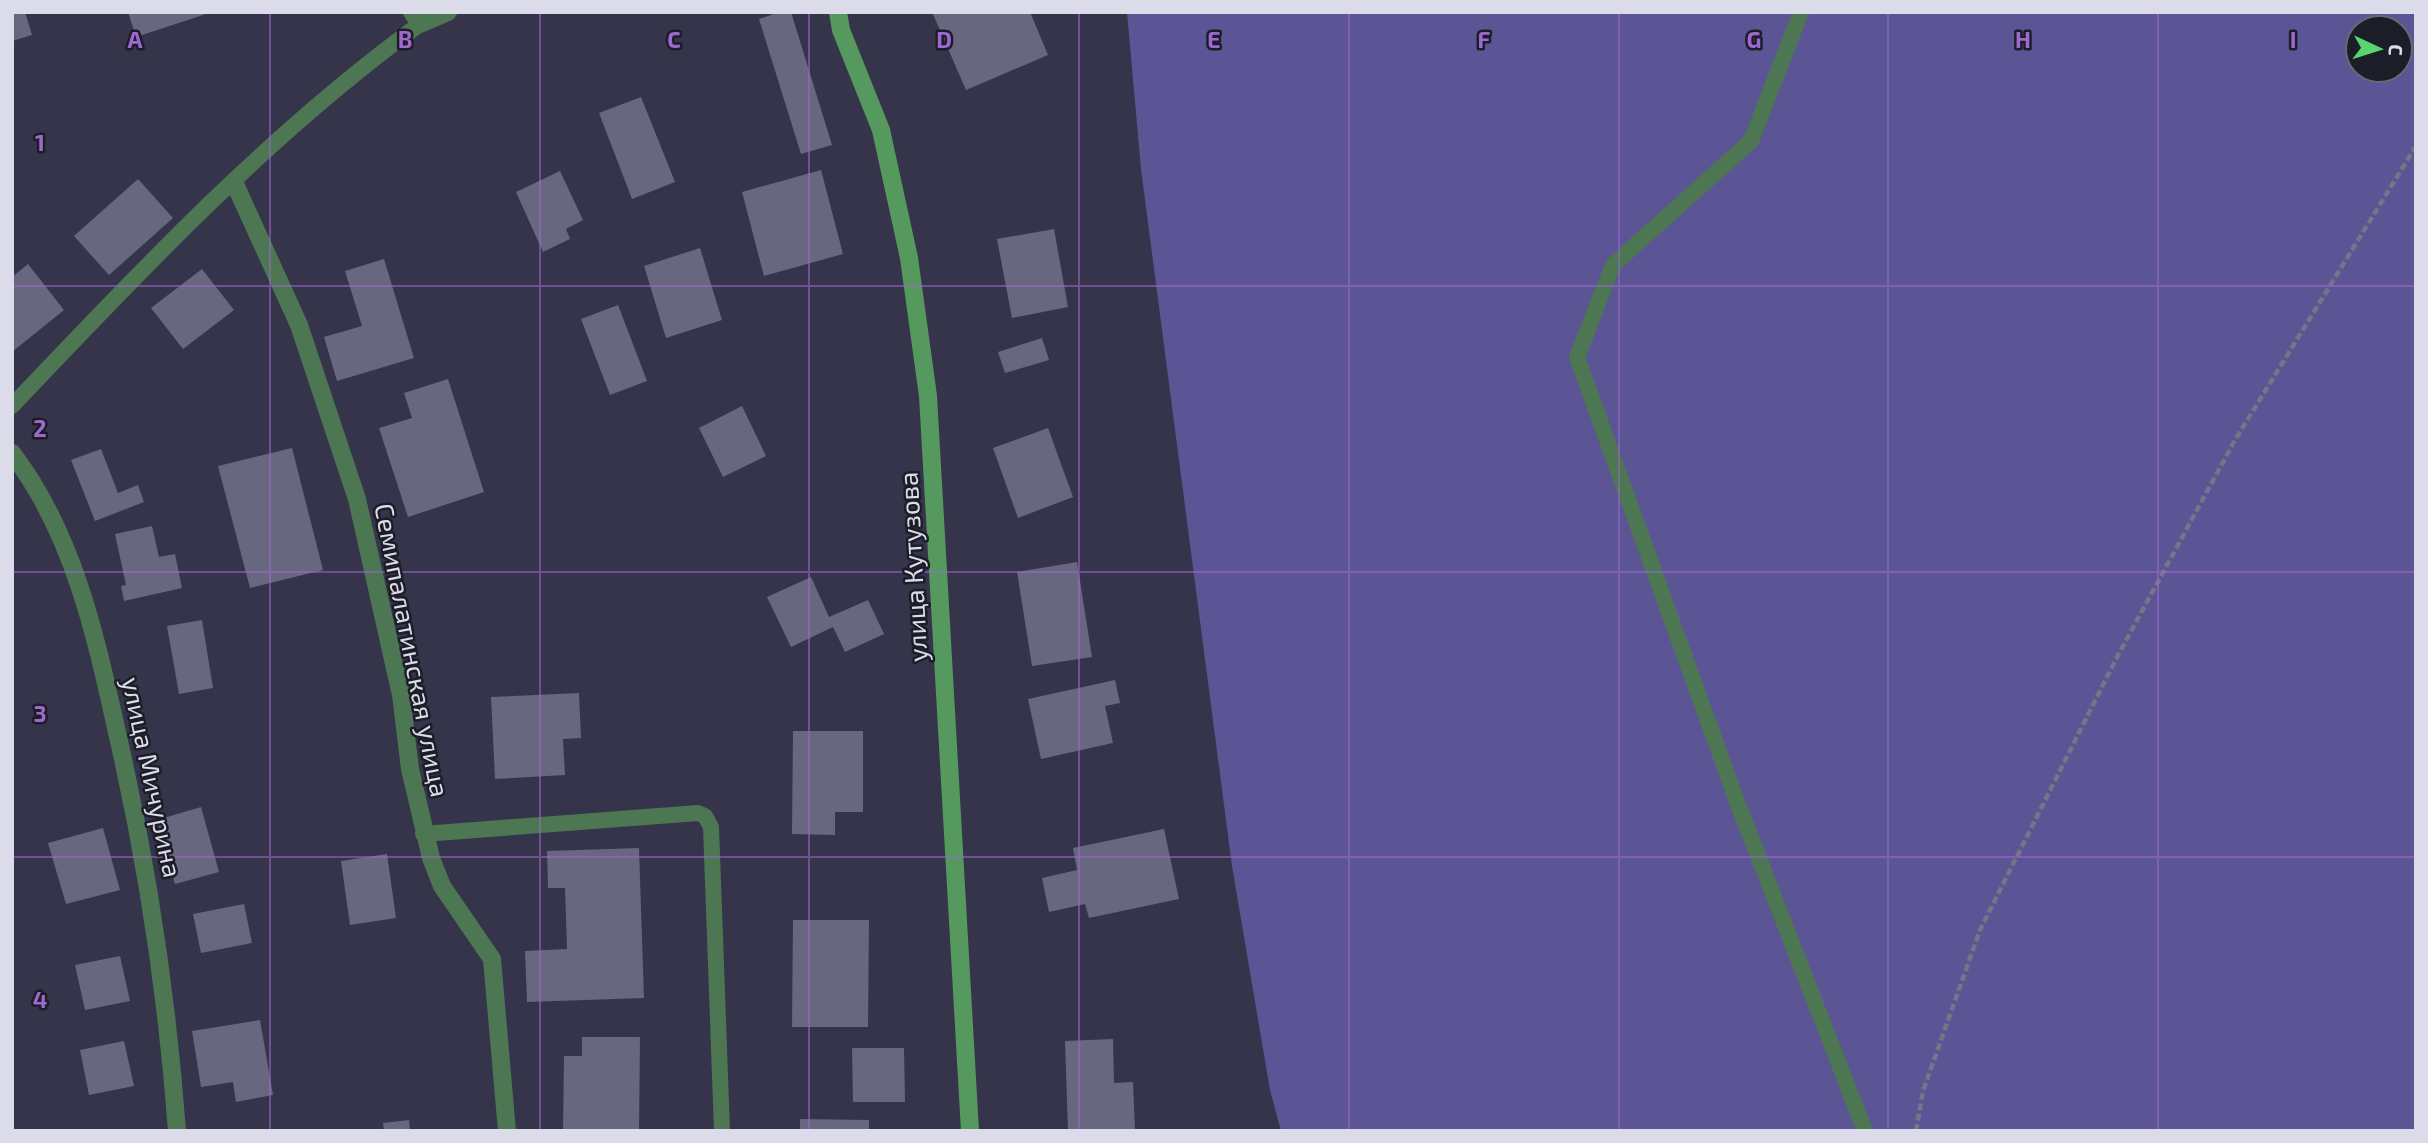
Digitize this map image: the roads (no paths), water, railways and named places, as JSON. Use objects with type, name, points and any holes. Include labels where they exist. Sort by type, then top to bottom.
[{"type":"main road","name":"улица Кутузова","points":[[838,12],[841,30],[881,130],[909,258],[928,396],[970,1131]]},
{"type":"street","points":[[416,18],[447,12]]},
{"type":"street","name":"Семипалатинская улица","points":[[234,182],[299,325],[357,499],[401,695],[423,834],[442,886],[492,959],[507,1131]]},
{"type":"street","name":"улица Мичурина","points":[[12,453],[50,515],[90,613],[151,891],[177,1131]]},
{"type":"lane","points":[[1801,12],[1751,141],[1613,265],[1577,356],[1736,799],[1865,1131]]},
{"type":"lane","points":[[12,406],[155,255],[416,18]]},
{"type":"lane","points":[[423,834],[698,813],[705,816],[711,827],[722,1131]]}]
